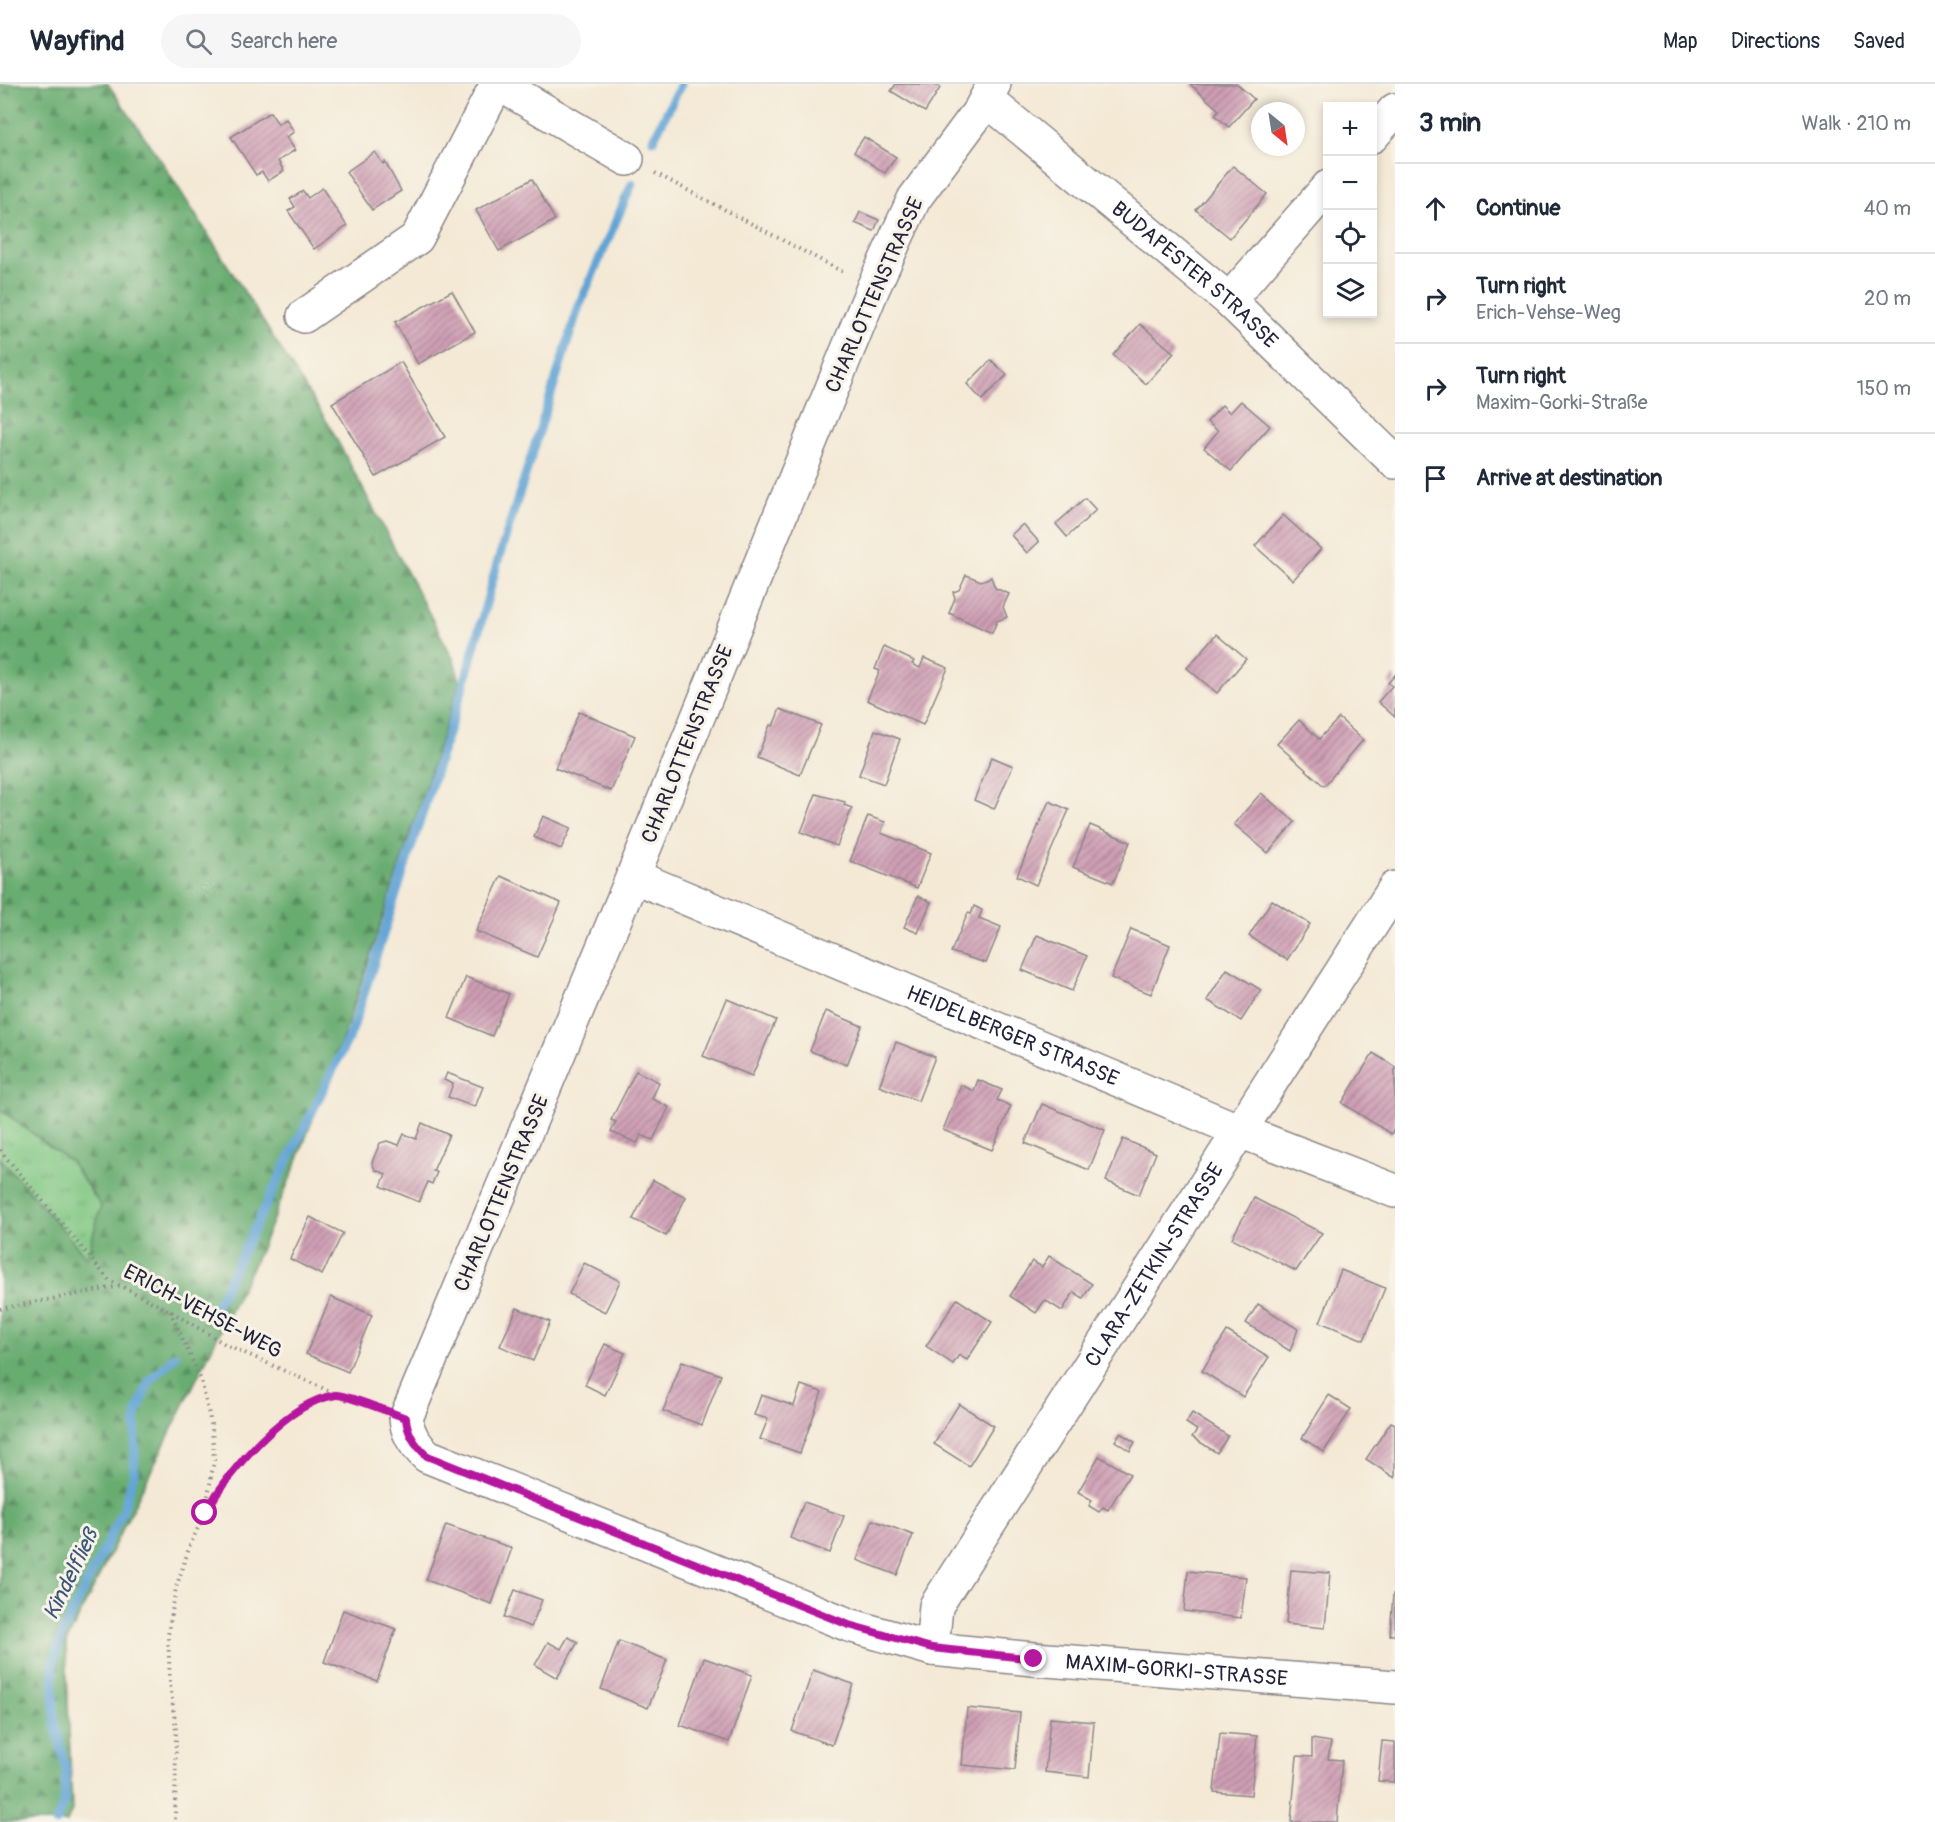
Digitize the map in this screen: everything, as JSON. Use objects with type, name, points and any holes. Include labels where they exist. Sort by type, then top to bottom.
[{"type":"street","points":[[304,316],[417,238],[498,84],[627,159]]},
{"type":"street","name":"CHARLOTTENSTRASSE","points":[[406,1418],[633,876],[873,288],[914,199],[980,110],[990,91]]},
{"type":"street","name":"BUDAPESTER STRASSE","points":[[990,91],[1229,300],[1395,462]]},
{"type":"street","points":[[1377,130],[1395,110]]},
{"type":"street","points":[[1229,300],[1323,194]]},
{"type":"street","name":"HEIDELBERGER STRASSE","points":[[633,876],[1240,1131],[1395,1191]]},
{"type":"street","name":"CLARA-ZETKIN-STRASSE","points":[[932,1648],[936,1606],[1395,888]]},
{"type":"street","name":"MAXIM-GORKI-STRASSE","points":[[406,1418],[410,1435],[418,1448],[427,1456],[849,1625],[932,1648],[1034,1659],[1395,1687]]},
{"type":"path","points":[[627,159],[873,288]]},
{"type":"path","name":"ERICH-VEHSE-WEG","points":[[0,1150],[110,1280],[170,1311],[225,1344],[338,1395],[406,1418]]},
{"type":"path","points":[[0,1309],[121,1286]]},
{"type":"path","points":[[170,1311],[201,1380],[212,1428],[214,1460],[205,1513]]},
{"type":"path","points":[[175,1822],[176,1730],[170,1683],[168,1635],[176,1588],[190,1545],[205,1513],[227,1477],[286,1418],[310,1402],[338,1395]]},
{"type":"green space","points":[[0,84],[108,84],[162,162],[329,425],[454,660],[460,681],[347,1027],[295,1167],[259,1253],[66,1643],[72,1810],[67,1822],[0,1822],[0,1158],[87,1258],[101,1206],[71,1162],[0,1109]]},
{"type":"green space","points":[[0,1109],[71,1162],[101,1206],[87,1259],[0,1158]]},
{"type":"building","points":[[896,84],[934,84],[940,88],[925,112],[891,91]]},
{"type":"building","points":[[1190,84],[1237,84],[1254,99],[1229,127],[1215,115],[1219,110]]},
{"type":"building","points":[[270,112],[278,124],[286,119],[294,132],[286,137],[295,150],[278,161],[284,171],[268,181],[262,172],[256,175],[231,137]]},
{"type":"building","points":[[864,137],[896,157],[885,173],[854,152]]},
{"type":"building","points":[[375,152],[383,164],[385,162],[401,191],[372,210],[346,172]]},
{"type":"building","points":[[1233,166],[1267,194],[1230,238],[1196,210]]},
{"type":"building","points":[[532,179],[555,220],[499,251],[476,210]]},
{"type":"building","points":[[322,188],[347,226],[314,249],[288,211],[295,207],[290,199],[303,191],[308,198]]},
{"type":"building","points":[[860,212],[879,220],[874,231],[855,223]]},
{"type":"building","points":[[452,291],[475,332],[418,364],[395,322]]},
{"type":"building","points":[[1140,324],[1174,353],[1146,384],[1113,355]]},
{"type":"building","points":[[991,360],[1007,375],[982,400],[967,384]]},
{"type":"building","points":[[401,362],[445,437],[376,477],[332,403]]},
{"type":"building","points":[[1241,401],[1270,426],[1231,471],[1204,448],[1218,431],[1207,422],[1222,405],[1230,413]]},
{"type":"building","points":[[1085,498],[1096,510],[1067,537],[1056,524]]},
{"type":"building","points":[[1283,515],[1321,549],[1293,580],[1255,546]]},
{"type":"building","points":[[1023,524],[1039,542],[1027,553],[1011,535]]},
{"type":"building","points":[[966,575],[981,581],[991,577],[995,588],[1009,594],[1003,607],[1007,617],[997,621],[992,633],[949,613],[955,598],[953,592],[959,590]]},
{"type":"building","points":[[1217,634],[1246,659],[1217,693],[1187,668]]},
{"type":"building","points":[[884,647],[914,661],[912,664],[920,668],[924,658],[948,668],[923,725],[867,700],[880,671],[875,669]]},
{"type":"building","points":[[1395,675],[1395,717],[1378,702],[1392,686],[1388,683]]},
{"type":"building","points":[[780,709],[821,725],[800,775],[757,757],[770,725],[773,726]]},
{"type":"building","points":[[579,712],[635,736],[611,791],[555,768]]},
{"type":"building","points":[[1339,718],[1363,740],[1324,786],[1277,744],[1299,720],[1319,739]]},
{"type":"building","points":[[875,730],[900,739],[884,784],[859,775]]},
{"type":"building","points":[[992,757],[1013,766],[994,809],[974,800]]},
{"type":"building","points":[[1261,793],[1295,822],[1268,853],[1234,824]]},
{"type":"building","points":[[816,794],[845,802],[844,805],[852,808],[837,846],[801,832]]},
{"type":"building","points":[[1049,801],[1069,810],[1036,885],[1017,876]]},
{"type":"building","points":[[543,816],[571,828],[561,849],[534,837]]},
{"type":"building","points":[[868,816],[885,822],[881,833],[931,853],[917,888],[850,861]]},
{"type":"building","points":[[1090,825],[1130,842],[1113,883],[1073,867]]},
{"type":"building","points":[[501,876],[561,903],[537,957],[476,931]]},
{"type":"building","points":[[918,896],[931,902],[918,933],[904,927]]},
{"type":"building","points":[[1272,900],[1310,924],[1287,960],[1249,936]]},
{"type":"building","points":[[974,906],[982,910],[979,918],[1001,927],[986,963],[951,952],[968,913],[971,914]]},
{"type":"building","points":[[1131,929],[1170,945],[1151,994],[1111,978]]},
{"type":"building","points":[[1037,935],[1087,956],[1072,991],[1022,970]]},
{"type":"building","points":[[1227,969],[1261,990],[1241,1021],[1207,1000]]},
{"type":"building","points":[[466,977],[509,994],[492,1036],[449,1018]]},
{"type":"building","points":[[727,999],[776,1020],[752,1076],[703,1056]]},
{"type":"building","points":[[826,1011],[862,1026],[847,1065],[810,1051]]},
{"type":"building","points":[[896,1042],[935,1057],[918,1101],[879,1086]]},
{"type":"building","points":[[1373,1053],[1395,1067],[1395,1128],[1391,1134],[1342,1103]]},
{"type":"building","points":[[636,1071],[659,1082],[652,1099],[669,1107],[653,1140],[641,1135],[637,1143],[611,1132],[616,1122],[611,1120]]},
{"type":"building","points":[[447,1073],[483,1087],[475,1107],[448,1097],[453,1084],[444,1080]]},
{"type":"building","points":[[978,1080],[1002,1090],[997,1100],[1011,1106],[992,1150],[943,1130],[961,1085],[974,1091]]},
{"type":"building","points":[[1042,1104],[1105,1130],[1089,1170],[1025,1143]]},
{"type":"building","points":[[422,1123],[449,1135],[433,1171],[437,1172],[432,1184],[428,1182],[419,1202],[381,1186],[386,1174],[375,1170],[372,1162],[380,1143],[387,1141],[399,1145],[404,1134],[416,1139]]},
{"type":"building","points":[[1123,1139],[1156,1153],[1139,1195],[1106,1181]]},
{"type":"building","points":[[653,1180],[686,1197],[666,1236],[633,1219]]},
{"type":"building","points":[[1254,1198],[1322,1233],[1296,1271],[1232,1238]]},
{"type":"building","points":[[310,1217],[343,1233],[322,1275],[290,1259]]},
{"type":"building","points":[[1049,1256],[1092,1284],[1083,1298],[1074,1292],[1062,1311],[1045,1300],[1036,1313],[1010,1296],[1032,1261],[1042,1267]]},
{"type":"building","points":[[584,1263],[620,1281],[605,1312],[569,1294]]},
{"type":"building","points":[[1341,1270],[1385,1288],[1364,1340],[1320,1322]]},
{"type":"building","points":[[331,1297],[372,1315],[348,1372],[306,1354]]},
{"type":"building","points":[[957,1299],[992,1322],[967,1360],[959,1355],[953,1364],[926,1346]]},
{"type":"building","points":[[1258,1304],[1298,1329],[1290,1351],[1246,1323]]},
{"type":"building","points":[[517,1308],[550,1322],[533,1361],[500,1346]]},
{"type":"building","points":[[1227,1331],[1269,1357],[1243,1397],[1202,1371]]},
{"type":"building","points":[[605,1344],[625,1353],[605,1395],[585,1385]]},
{"type":"building","points":[[682,1361],[721,1375],[702,1425],[663,1411]]},
{"type":"building","points":[[801,1385],[822,1392],[800,1453],[760,1439],[768,1419],[754,1415],[761,1395],[794,1406]]},
{"type":"building","points":[[1329,1395],[1351,1409],[1324,1452],[1302,1438]]},
{"type":"building","points":[[959,1404],[994,1426],[969,1466],[934,1444]]},
{"type":"building","points":[[1192,1413],[1228,1436],[1217,1453],[1192,1437],[1197,1430],[1186,1423]]},
{"type":"building","points":[[1391,1422],[1395,1424],[1395,1478],[1366,1459]]},
{"type":"building","points":[[1120,1433],[1135,1442],[1130,1451],[1115,1441]]},
{"type":"building","points":[[1099,1456],[1130,1474],[1108,1510],[1103,1507],[1099,1512],[1089,1506],[1092,1500],[1078,1492]]},
{"type":"building","points":[[804,1502],[844,1516],[830,1553],[790,1538]]},
{"type":"building","points":[[873,1520],[913,1535],[897,1575],[857,1560]]},
{"type":"building","points":[[446,1525],[512,1548],[492,1604],[426,1580]]},
{"type":"building","points":[[1291,1570],[1330,1573],[1325,1628],[1286,1624]]},
{"type":"building","points":[[1188,1571],[1246,1577],[1241,1618],[1184,1611]]},
{"type":"building","points":[[515,1590],[542,1600],[531,1627],[504,1617]]},
{"type":"building","points":[[1393,1594],[1395,1594],[1395,1635],[1390,1635]]},
{"type":"building","points":[[343,1610],[396,1629],[377,1681],[324,1662]]},
{"type":"building","points":[[568,1637],[578,1642],[557,1678],[535,1665],[548,1642],[561,1649]]},
{"type":"building","points":[[619,1641],[667,1660],[648,1708],[601,1689]]},
{"type":"building","points":[[704,1658],[752,1675],[729,1742],[680,1725]]},
{"type":"building","points":[[813,1670],[853,1684],[832,1745],[792,1731]]},
{"type":"building","points":[[967,1708],[1020,1713],[1015,1770],[962,1765]]},
{"type":"building","points":[[1050,1718],[1094,1722],[1089,1777],[1045,1772]]},
{"type":"building","points":[[1220,1733],[1257,1736],[1251,1795],[1214,1792]]},
{"type":"building","points":[[1312,1739],[1331,1742],[1328,1759],[1342,1760],[1337,1822],[1291,1822],[1297,1756],[1312,1757]]},
{"type":"building","points":[[1382,1741],[1395,1742],[1395,1782],[1378,1781]]},
{"type":"waterway","points":[[653,140],[681,84]]},
{"type":"waterway","points":[[212,1314],[352,1031],[464,684],[497,564],[579,306],[632,184]]},
{"type":"waterway","name":"Kindelfließ","points":[[56,1822],[64,1803],[66,1769],[55,1723],[53,1664],[63,1632],[123,1510],[134,1474],[136,1415],[149,1382],[175,1356]]},
{"type":"route","points":[[205,1513],[227,1477],[286,1418],[310,1402],[338,1395],[406,1418],[410,1435],[418,1448],[427,1456],[849,1625],[932,1648],[1034,1659]]}]
